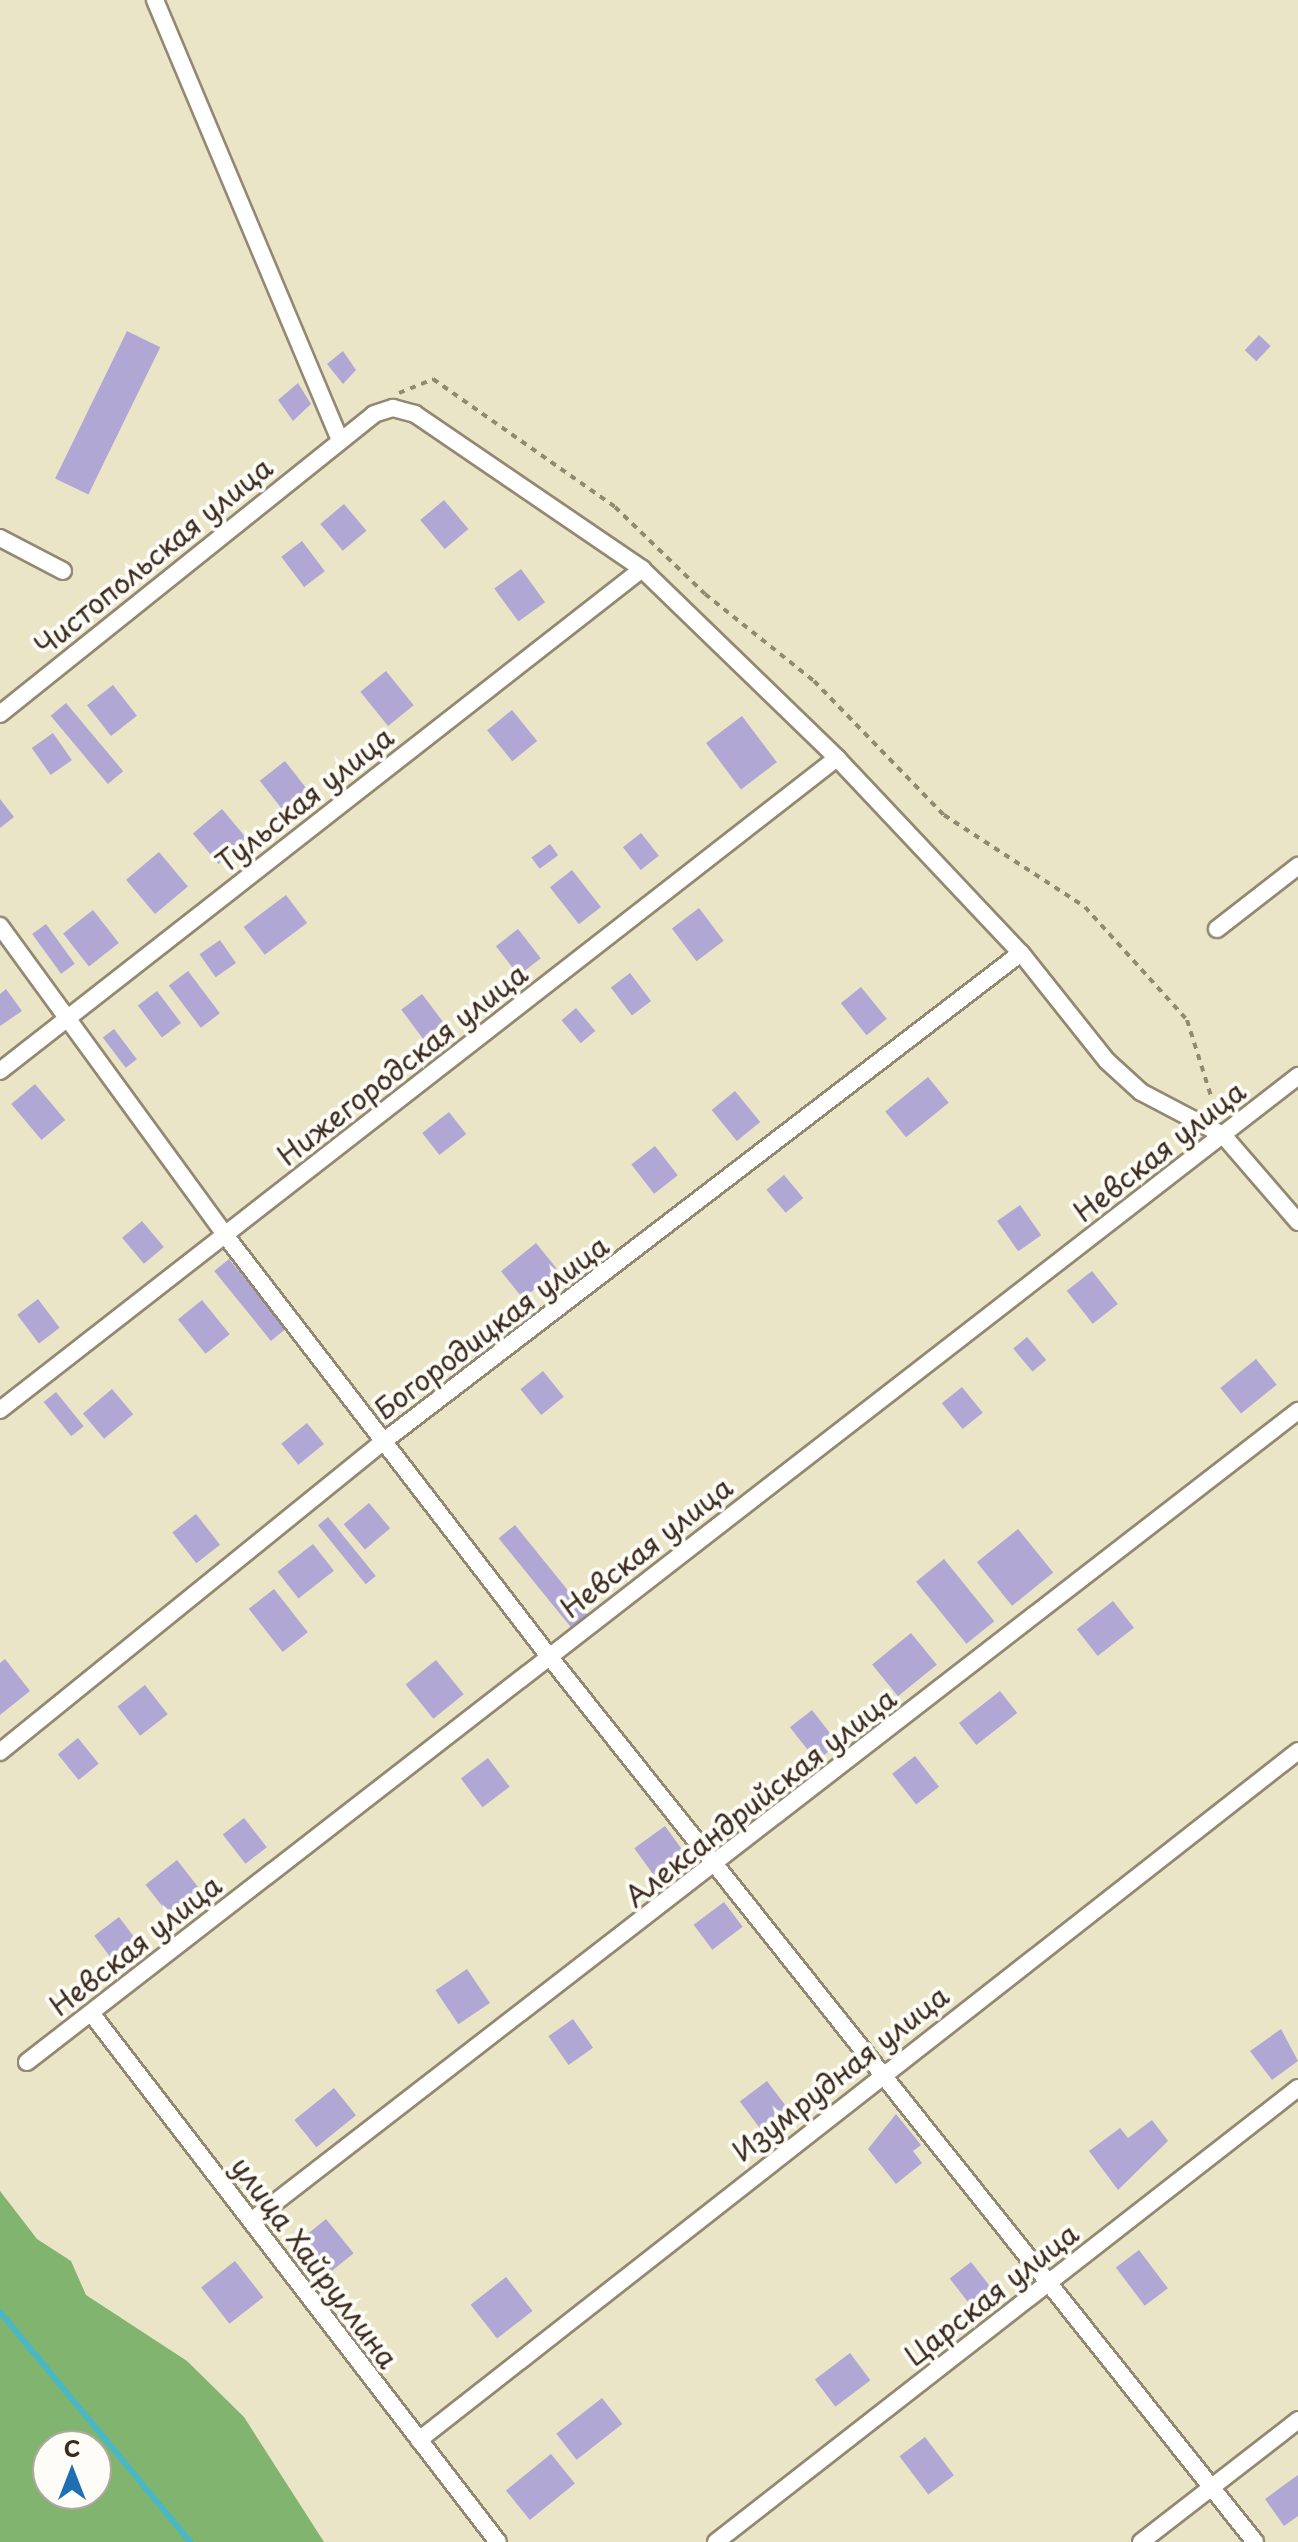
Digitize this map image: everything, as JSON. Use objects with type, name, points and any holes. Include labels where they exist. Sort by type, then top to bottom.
[{"type":"street","points":[[155,0],[340,440]]},
{"type":"street","points":[[393,408],[415,414],[642,569],[837,758],[1021,953],[1141,1092],[1223,1135],[1298,1222]]},
{"type":"street","name":"Чистопольская улица","points":[[0,714],[340,440],[393,408]]},
{"type":"street","points":[[0,538],[63,571]]},
{"type":"street","name":"Тульская улица","points":[[0,1071],[642,569]]},
{"type":"street","name":"Нижегородская улица","points":[[0,1410],[837,758]]},
{"type":"street","points":[[1217,929],[1298,866]]},
{"type":"street","points":[[0,926],[225,1235],[548,1655],[719,1863],[879,2074],[1052,2280],[1255,2542]]},
{"type":"street","name":"Богородицкая улица","points":[[0,1752],[384,1441],[1021,953]]},
{"type":"street","name":"Невская улица","points":[[27,2062],[1298,1076]]},
{"type":"street","name":"Александрийская улица","points":[[251,2221],[719,1863],[1298,1411]]},
{"type":"street","name":"Изумрудная улица","points":[[419,2440],[879,2074],[1298,1751]]},
{"type":"street","name":"улица Хайруллина","points":[[91,2013],[498,2542]]},
{"type":"street","name":"Царская улица","points":[[716,2542],[1298,2088]]},
{"type":"street","points":[[1141,2542],[1298,2420]]},
{"type":"path","points":[[393,408],[402,387],[433,379],[500,423],[615,507],[705,594],[814,681],[944,815],[1085,907],[1187,1020],[1223,1135]]},
{"type":"green space","points":[[0,2191],[37,2239],[71,2261],[86,2295],[187,2361],[244,2417],[324,2542],[0,2542]]},
{"type":"building","points":[[127,331],[160,347],[88,495],[55,478]]},
{"type":"building","points":[[1259,335],[1271,346],[1256,361],[1245,350]]},
{"type":"building","points":[[343,351],[356,370],[343,384],[327,364]]},
{"type":"building","points":[[298,383],[311,404],[293,421],[278,400]]},
{"type":"building","points":[[444,500],[468,529],[445,549],[420,520]]},
{"type":"building","points":[[344,504],[366,531],[343,551],[320,524]]},
{"type":"building","points":[[302,541],[325,571],[304,587],[281,557]]},
{"type":"building","points":[[521,569],[545,602],[518,622],[494,588]]},
{"type":"building","points":[[386,671],[414,705],[388,726],[360,692]]},
{"type":"building","points":[[113,685],[137,716],[111,736],[87,705]]},
{"type":"building","points":[[66,703],[123,771],[108,784],[51,716]]},
{"type":"building","points":[[512,710],[537,741],[512,761],[487,730]]},
{"type":"building","points":[[742,716],[777,762],[741,789],[706,743]]},
{"type":"building","points":[[53,733],[72,760],[51,775],[32,748]]},
{"type":"building","points":[[285,761],[308,790],[283,810],[260,781]]},
{"type":"building","points":[[0,799],[14,817],[0,828]]},
{"type":"building","points":[[222,809],[248,840],[219,864],[193,833]]},
{"type":"building","points":[[641,833],[659,856],[641,870],[623,847]]},
{"type":"building","points":[[550,844],[558,855],[540,869],[531,858]]},
{"type":"building","points":[[159,852],[188,886],[155,914],[126,880]]},
{"type":"building","points":[[572,870],[601,907],[579,924],[550,887]]},
{"type":"building","points":[[286,895],[307,923],[265,955],[244,927]]},
{"type":"building","points":[[699,908],[724,941],[697,961],[672,928]]},
{"type":"building","points":[[93,910],[119,943],[89,966],[63,933]]},
{"type":"building","points":[[46,924],[75,964],[61,974],[32,934]]},
{"type":"building","points":[[518,929],[541,958],[519,975],[496,946]]},
{"type":"building","points":[[220,940],[236,963],[216,977],[200,954]]},
{"type":"building","points":[[188,971],[220,1013],[201,1028],[169,985]]},
{"type":"building","points":[[630,973],[651,1001],[632,1015],[611,987]]},
{"type":"building","points":[[861,987],[887,1019],[867,1035],[841,1003]]},
{"type":"building","points":[[6,989],[22,1011],[0,1026],[0,994]]},
{"type":"building","points":[[157,991],[181,1023],[162,1037],[138,1005]]},
{"type":"building","points":[[422,994],[444,1023],[423,1038],[401,1010]]},
{"type":"building","points":[[576,1008],[595,1031],[581,1043],[561,1020]]},
{"type":"building","points":[[114,1029],[137,1059],[126,1068],[103,1037]]},
{"type":"building","points":[[928,1077],[949,1103],[906,1137],[885,1112]]},
{"type":"building","points":[[35,1084],[65,1120],[41,1140],[11,1104]]},
{"type":"building","points":[[735,1091],[760,1122],[737,1141],[712,1110]]},
{"type":"building","points":[[449,1112],[466,1134],[439,1155],[422,1133]]},
{"type":"building","points":[[655,1146],[678,1175],[654,1194],[631,1164]]},
{"type":"building","points":[[784,1175],[803,1198],[786,1213],[766,1190]]},
{"type":"building","points":[[1020,1205],[1041,1235],[1018,1251],[997,1221]]},
{"type":"building","points":[[142,1221],[164,1247],[144,1264],[122,1238]]},
{"type":"building","points":[[536,1243],[558,1270],[523,1299],[501,1271]]},
{"type":"building","points":[[229,1259],[286,1329],[271,1341],[214,1271]]},
{"type":"building","points":[[1092,1271],[1118,1304],[1093,1324],[1067,1291]]},
{"type":"building","points":[[38,1299],[60,1328],[39,1343],[17,1315]]},
{"type":"building","points":[[202,1300],[230,1334],[206,1354],[178,1320]]},
{"type":"building","points":[[1027,1337],[1046,1360],[1032,1372],[1013,1349]]},
{"type":"building","points":[[1256,1359],[1277,1385],[1241,1414],[1220,1388]]},
{"type":"building","points":[[543,1371],[564,1397],[541,1415],[520,1389]]},
{"type":"building","points":[[962,1387],[983,1413],[963,1429],[942,1403]]},
{"type":"building","points":[[112,1389],[133,1414],[104,1439],[83,1413]]},
{"type":"building","points":[[56,1392],[84,1426],[71,1436],[44,1402]]},
{"type":"building","points":[[307,1423],[324,1444],[298,1465],[281,1444]]},
{"type":"building","points":[[369,1503],[390,1528],[365,1549],[344,1524]]},
{"type":"building","points":[[196,1514],[220,1545],[196,1563],[172,1532]]},
{"type":"building","points":[[328,1517],[376,1576],[366,1584],[318,1525]]},
{"type":"building","points":[[515,1525],[588,1615],[572,1628],[499,1538]]},
{"type":"building","points":[[1018,1529],[1053,1573],[1012,1606],[977,1562]]},
{"type":"building","points":[[313,1544],[334,1571],[298,1598],[278,1572]]},
{"type":"building","points":[[944,1559],[994,1621],[966,1644],[916,1582]]},
{"type":"building","points":[[274,1589],[308,1632],[283,1652],[249,1609]]},
{"type":"building","points":[[1113,1601],[1134,1628],[1098,1656],[1077,1629]]},
{"type":"building","points":[[911,1633],[937,1665],[898,1696],[872,1664]]},
{"type":"building","points":[[5,1659],[30,1691],[0,1715],[0,1663]]},
{"type":"building","points":[[436,1660],[464,1694],[433,1719],[406,1685]]},
{"type":"building","points":[[145,1685],[168,1714],[140,1736],[117,1707]]},
{"type":"building","points":[[1000,1691],[1017,1713],[976,1745],[959,1723]]},
{"type":"building","points":[[812,1710],[838,1744],[816,1761],[790,1727]]},
{"type":"building","points":[[78,1738],[99,1764],[79,1780],[58,1754]]},
{"type":"building","points":[[915,1756],[939,1787],[916,1805],[892,1774]]},
{"type":"building","points":[[488,1758],[510,1787],[483,1807],[461,1778]]},
{"type":"building","points":[[244,1818],[267,1847],[246,1864],[223,1835]]},
{"type":"building","points":[[665,1826],[689,1859],[658,1882],[634,1848]]},
{"type":"building","points":[[177,1860],[200,1889],[168,1914],[145,1885]]},
{"type":"building","points":[[724,1902],[743,1927],[712,1950],[694,1925]]},
{"type":"building","points":[[119,1917],[142,1947],[117,1966],[94,1936]]},
{"type":"building","points":[[467,1969],[490,2003],[458,2024],[435,1990]]},
{"type":"building","points":[[573,2019],[593,2048],[569,2065],[548,2036]]},
{"type":"building","points":[[1281,2029],[1298,2061],[1272,2080],[1250,2051]]},
{"type":"building","points":[[767,2081],[791,2113],[764,2133],[740,2101]]},
{"type":"building","points":[[334,2088],[356,2115],[316,2147],[294,2120]]},
{"type":"building","points":[[896,2114],[921,2145],[913,2151],[922,2163],[896,2184],[868,2149]]},
{"type":"building","points":[[1152,2120],[1168,2141],[1118,2190],[1089,2151],[1120,2128],[1128,2138]]},
{"type":"building","points":[[326,2219],[354,2253],[330,2272],[303,2238]]},
{"type":"building","points":[[1139,2250],[1168,2288],[1145,2306],[1116,2267]]},
{"type":"building","points":[[235,2261],[263,2297],[229,2324],[201,2287]]},
{"type":"building","points":[[971,2262],[996,2294],[975,2311],[950,2279]]},
{"type":"building","points":[[506,2277],[532,2311],[497,2339],[471,2305]]},
{"type":"building","points":[[850,2353],[870,2380],[835,2407],[815,2379]]},
{"type":"building","points":[[602,2398],[622,2424],[577,2460],[556,2434]]},
{"type":"building","points":[[925,2437],[954,2475],[928,2495],[899,2456]]},
{"type":"building","points":[[551,2454],[575,2484],[530,2520],[506,2491]]},
{"type":"building","points":[[1298,2475],[1298,2516],[1284,2526],[1265,2499]]},
{"type":"waterway","points":[[0,2312],[190,2542]]}]
